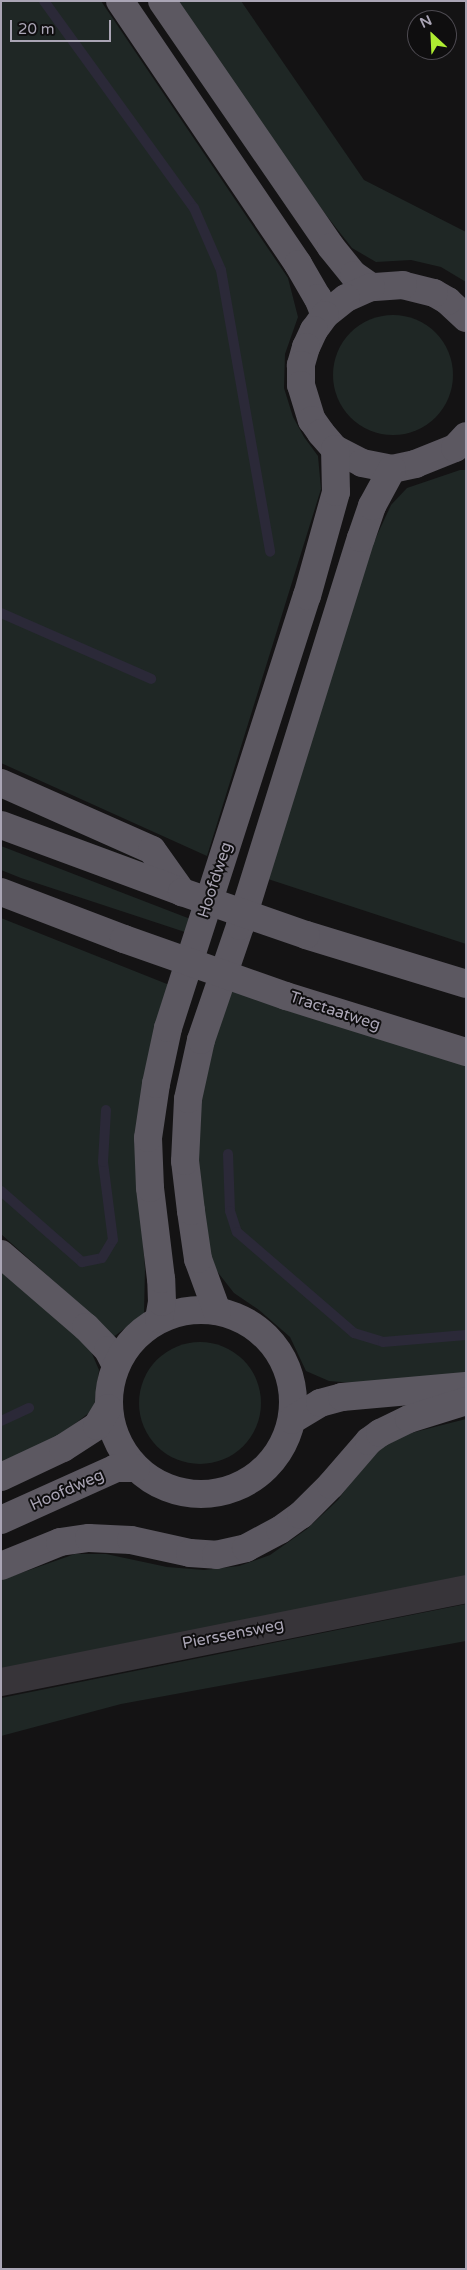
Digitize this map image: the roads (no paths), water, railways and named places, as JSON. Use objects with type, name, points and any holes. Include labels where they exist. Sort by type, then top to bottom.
[{"type":"highway","points":[[120,1],[298,264],[318,298],[325,315]]},
{"type":"highway","points":[[162,1],[330,247],[354,275],[370,287]]},
{"type":"highway","points":[[462,445],[435,458],[392,469],[362,463],[335,449],[312,420],[301,385],[301,365],[306,347],[314,330],[325,315],[346,298],[370,287],[403,285],[434,293],[448,301],[466,318]]},
{"type":"highway","name":"Hoofdweg","points":[[158,1319],[162,1302],[161,1279],[150,1188],[148,1138],[156,1084],[168,1028],[307,596],[336,492],[335,449]]},
{"type":"highway","points":[[217,1311],[198,1259],[190,1211],[184,1161],[188,1099],[201,1040],[240,926],[361,538],[372,506],[392,469]]},
{"type":"highway","points":[[1,784],[152,850],[182,892]]},
{"type":"highway","points":[[1,825],[182,892],[306,935],[466,984]]},
{"type":"highway","name":"Tractaatweg","points":[[1,892],[124,939],[286,996],[466,1052]]},
{"type":"highway","points":[[1,1254],[86,1327],[108,1350],[115,1364]]},
{"type":"highway","points":[[1,1477],[63,1448],[97,1426],[108,1408],[115,1364],[133,1338],[158,1319],[187,1310],[217,1311],[251,1325],[265,1336],[277,1350],[286,1366],[291,1384],[292,1420],[287,1436],[269,1466],[256,1477],[226,1492],[209,1496],[184,1492],[151,1480],[136,1468],[114,1433],[108,1408]]},
{"type":"highway","points":[[292,1420],[320,1404],[342,1397],[466,1386]]},
{"type":"highway","points":[[1,1566],[60,1542],[89,1538],[131,1540],[190,1553],[216,1555],[246,1548],[280,1530],[300,1515],[331,1485],[369,1441],[380,1432],[409,1419],[466,1401]]},
{"type":"highway","name":"Hoofdweg","points":[[1,1520],[116,1468],[136,1468]]},
{"type":"street","name":"Pierssensweg","points":[[1,1682],[466,1589]]},
{"type":"waterway","points":[[44,1],[194,208],[221,270],[270,552]]},
{"type":"waterway","points":[[1,613],[151,679]]},
{"type":"waterway","points":[[1,1191],[82,1262],[102,1258],[113,1240],[103,1162],[106,1110]]},
{"type":"waterway","points":[[228,1154],[230,1211],[237,1232],[354,1333],[383,1342],[466,1335]]},
{"type":"waterway","points":[[1,1421],[29,1408]]}]
